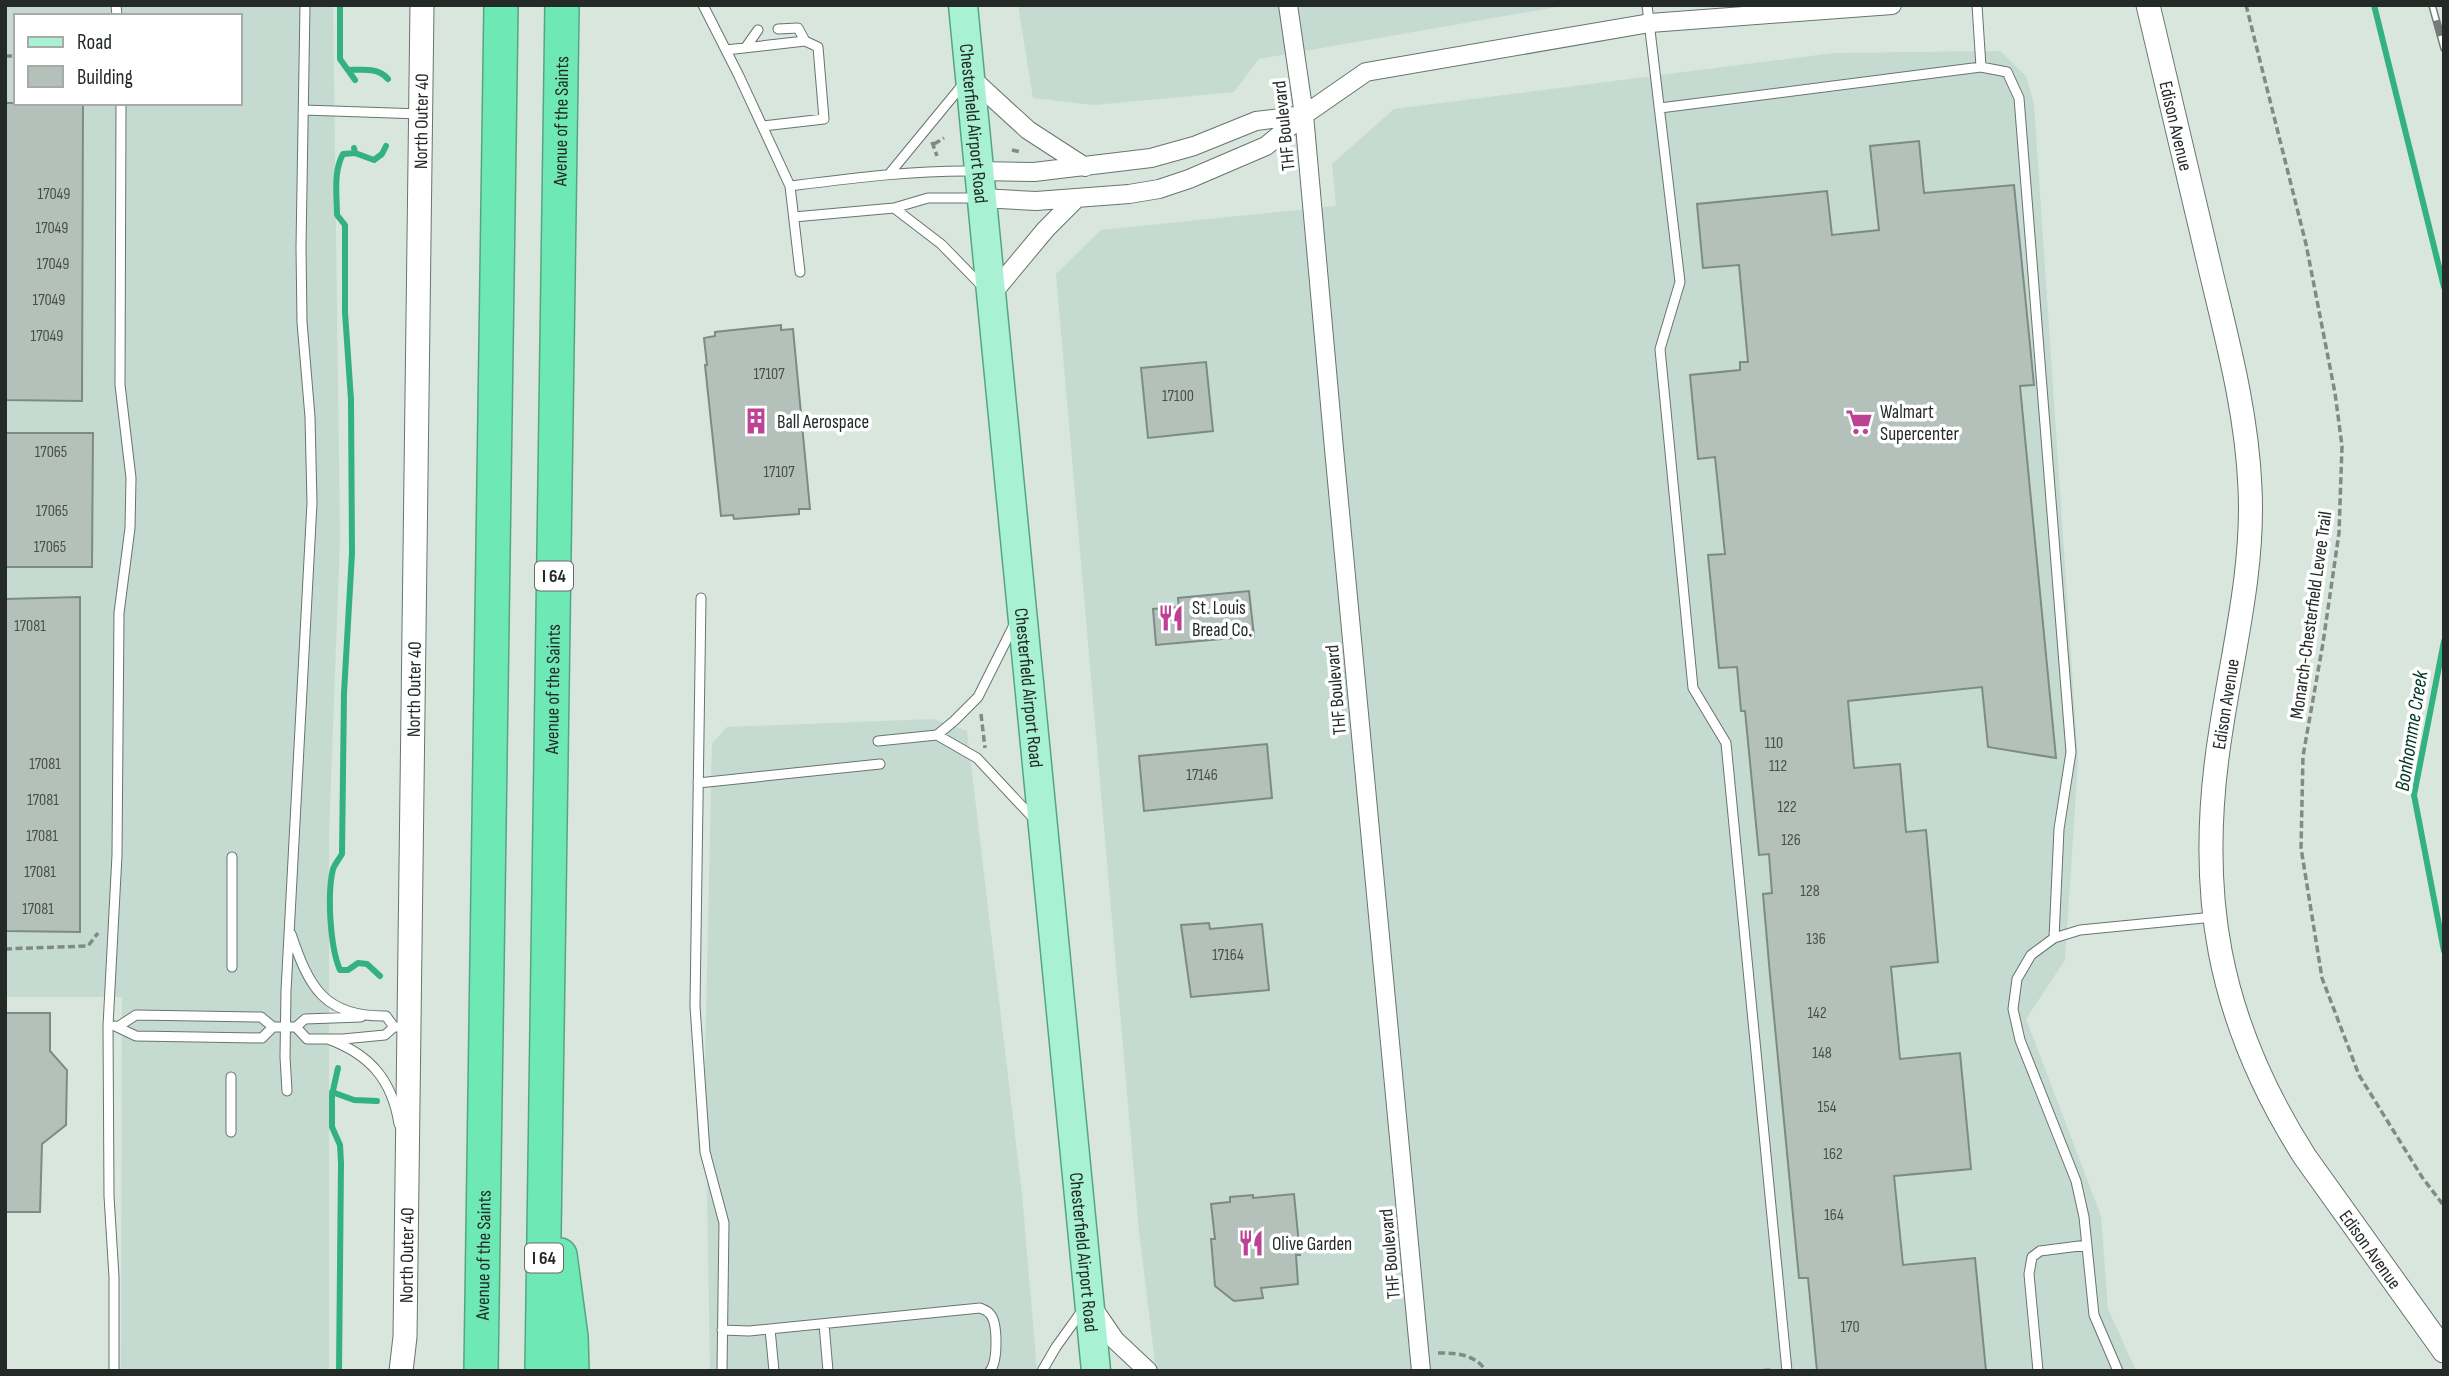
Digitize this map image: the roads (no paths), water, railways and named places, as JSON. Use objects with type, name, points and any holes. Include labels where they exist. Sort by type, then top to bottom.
[{"type":"highway","name":"Avenue of the Saints","points":[[481,1371],[501,5]]},
{"type":"highway","name":"Avenue of the Saints","points":[[542,1371],[562,5]]},
{"type":"highway","points":[[545,1146],[571,1337],[572,1371]]},
{"type":"highway","points":[[474,1371],[482,1332]]},
{"type":"main road","name":"Chesterfield Airport Road","points":[[963,5],[1096,1371]]},
{"type":"street","name":"North Outer 40","points":[[401,1371],[405,1337],[408,1188],[402,1026],[422,114],[422,5]]},
{"type":"street","name":"THF Boulevard","points":[[1288,5],[1304,115],[1420,1363]]},
{"type":"street","points":[[980,185],[1036,201],[1149,191],[1189,179],[1266,146],[1304,115],[1366,72],[1648,14],[1892,5]]},
{"type":"street","name":"Edison Avenue","points":[[2148,5],[2235,373],[2248,449],[2250,528],[2212,802],[2210,870],[2214,917],[2232,1005],[2266,1093],[2305,1157],[2444,1351]]},
{"type":"street","points":[[969,76],[1028,130],[1085,167]]},
{"type":"street","points":[[980,185],[1034,172],[1152,158],[1194,146],[1256,121],[1304,115]]},
{"type":"street","points":[[991,295],[1045,229],[1077,198]]},
{"type":"street","points":[[1089,1301],[1115,1340],[1148,1371]]},
{"type":"lane","points":[[287,1091],[285,1057],[291,1027],[286,991],[312,503],[310,417],[302,307],[304,5]]},
{"type":"lane","points":[[703,5],[790,186],[800,272]]},
{"type":"lane","points":[[1978,5],[1981,67]]},
{"type":"lane","points":[[1648,14],[1680,282],[1660,349],[1693,688],[1726,743],[1787,1371]]},
{"type":"lane","points":[[778,29],[798,27],[805,41]]},
{"type":"lane","points":[[746,47],[758,30]]},
{"type":"lane","points":[[726,50],[805,41],[818,47],[824,120],[763,126]]},
{"type":"lane","points":[[1660,108],[1981,67],[2007,72],[2019,98],[2071,752],[2059,829],[2054,938]]},
{"type":"lane","points":[[890,173],[969,76]]},
{"type":"lane","points":[[114,1371],[108,1026],[117,855],[119,613],[130,528],[131,478],[120,386],[121,105]]},
{"type":"lane","points":[[304,110],[422,114]]},
{"type":"lane","points":[[790,186],[930,170],[980,185]]},
{"type":"lane","points":[[794,217],[894,208],[980,185]]},
{"type":"lane","points":[[894,208],[941,244],[991,295]]},
{"type":"lane","points":[[701,598],[695,1006],[705,1152],[724,1223],[722,1371]]},
{"type":"lane","points":[[878,741],[937,735],[954,721],[978,697],[1023,606]]},
{"type":"lane","points":[[937,735],[977,758],[1043,829]]},
{"type":"lane","points":[[698,783],[880,764]]},
{"type":"lane","points":[[232,857],[232,967]]},
{"type":"lane","points":[[2118,1371],[2094,1314],[2087,1245],[2076,1181],[2020,1040],[2013,1009],[2017,979],[2031,955],[2054,938],[2080,930],[2214,917]]},
{"type":"lane","points":[[290,929],[304,972],[313,987],[328,1001],[361,1017]]},
{"type":"lane","points":[[119,1026],[136,1015],[261,1017],[273,1027],[291,1027],[305,1019],[386,1016],[402,1026]]},
{"type":"lane","points":[[108,1026],[119,1026],[136,1036],[262,1038],[273,1027]]},
{"type":"lane","points":[[291,1027],[307,1039],[328,1039],[385,1035],[402,1026]]},
{"type":"lane","points":[[328,1039],[346,1046],[377,1068],[398,1119],[408,1188]]},
{"type":"lane","points":[[231,1077],[231,1132]]},
{"type":"lane","points":[[2038,1371],[2029,1274],[2032,1257],[2040,1251],[2087,1245]]},
{"type":"lane","points":[[1042,1371],[1089,1301]]},
{"type":"lane","points":[[722,1330],[749,1331],[980,1308],[988,1311],[992,1317],[997,1357],[990,1371]]},
{"type":"lane","points":[[824,1324],[828,1371]]},
{"type":"lane","points":[[770,1329],[774,1371]]},
{"type":"waterway","points":[[340,5],[340,59],[355,80]]},
{"type":"waterway","name":"Bonhomme Creek","points":[[2374,5],[2444,287]]},
{"type":"waterway","points":[[348,70],[375,71],[388,79]]},
{"type":"waterway","points":[[355,153],[374,160],[382,154],[386,146]]},
{"type":"waterway","points":[[354,148],[355,153],[343,154],[336,184],[337,215],[345,225],[345,312],[351,400],[352,553],[344,693],[342,854],[333,869],[330,906],[334,948],[340,970],[348,970],[358,963],[367,964],[380,976]]},
{"type":"waterway","name":"Bonhomme Creek","points":[[2444,641],[2414,795],[2444,951]]},
{"type":"waterway","points":[[338,1068],[332,1095],[332,1127],[340,1145],[341,1163],[339,1371]]},
{"type":"waterway","points":[[332,1092],[354,1100],[377,1101]]},
{"type":"railway","points":[[2432,5],[2444,48]]},
{"type":"place","name":"Ball Aerospace","points":[[756,421]]},
{"type":"place","name":"Walmart Supercenter","points":[[1859,422]]},
{"type":"place","name":"St. Louis Bread Co.","points":[[1171,618]]},
{"type":"place","name":"Olive Garden","points":[[1251,1243]]}]
